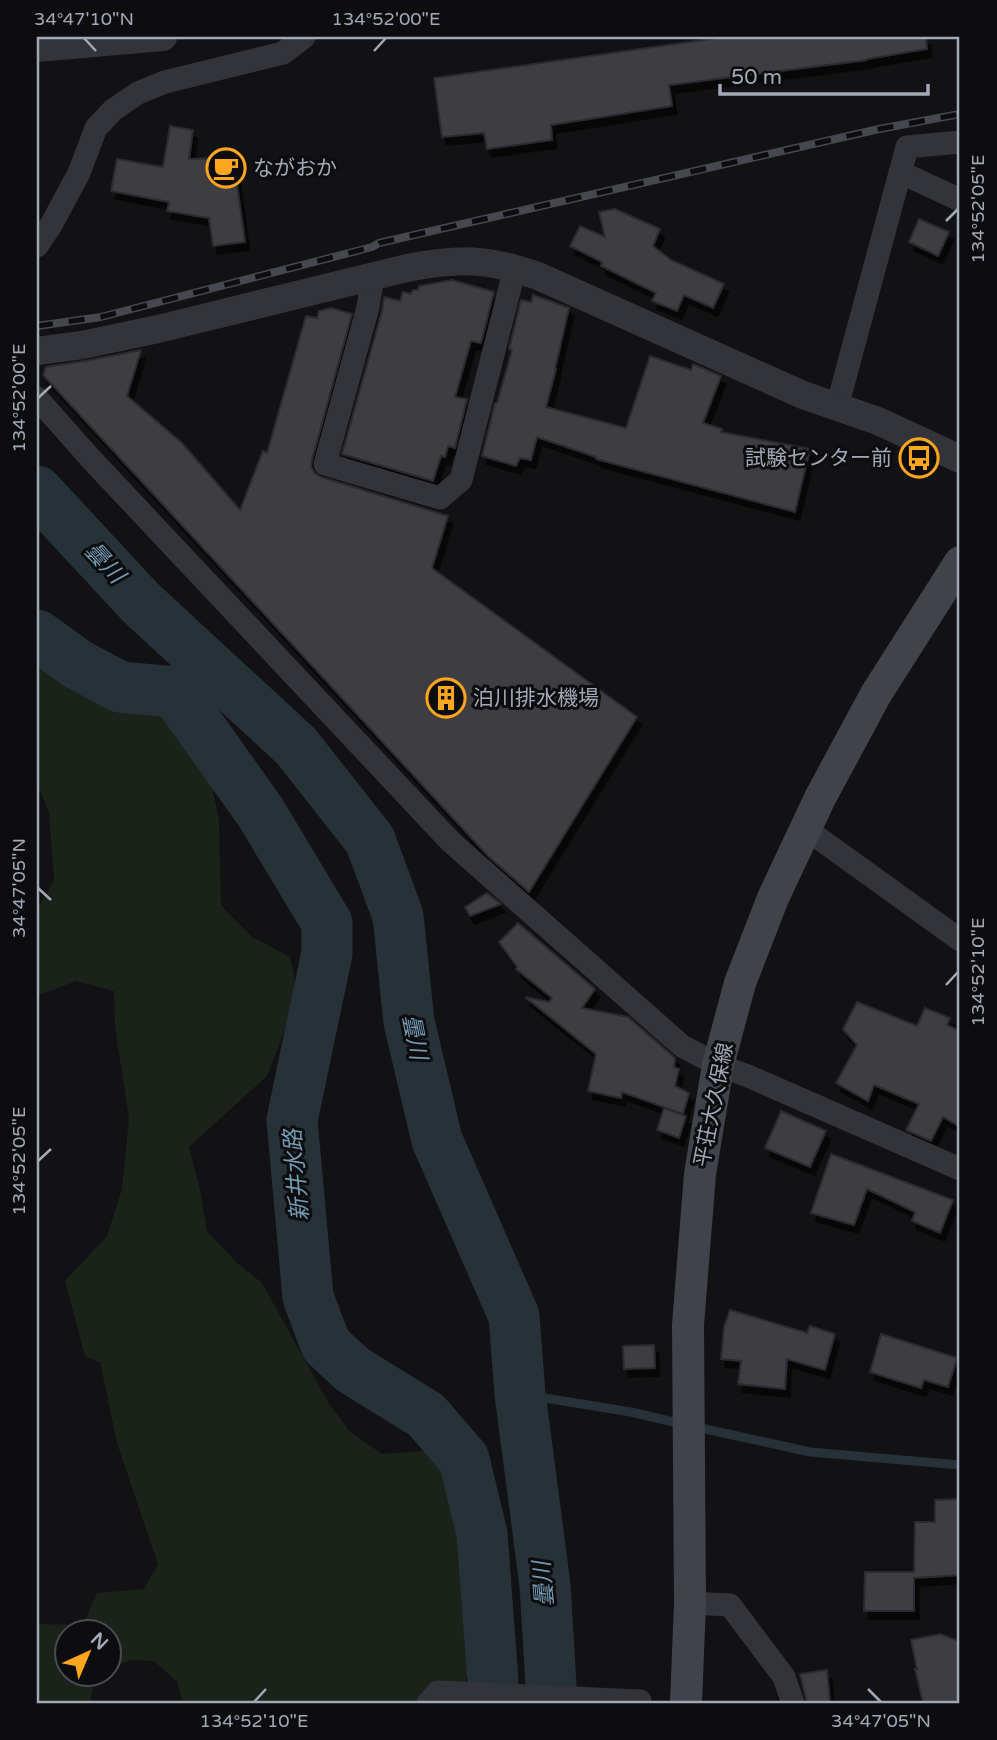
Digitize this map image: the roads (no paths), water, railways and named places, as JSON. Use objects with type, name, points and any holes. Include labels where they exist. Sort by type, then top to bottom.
[{"type":"main road","name":"平荘大久保線","points":[[686,1703],[690,1603],[688,1325],[700,1174],[718,1065],[740,983],[773,898],[806,829],[876,694],[960,562]]},
{"type":"street","points":[[37,48],[163,37]]},
{"type":"street","points":[[37,246],[79,173],[96,128],[113,110],[138,93],[165,82],[283,53],[304,37]]},
{"type":"street","points":[[837,407],[907,148],[960,142]]},
{"type":"street","points":[[900,172],[960,200]]},
{"type":"street","points":[[37,351],[82,345],[158,329],[440,262],[485,262],[538,276],[803,396],[878,421],[960,459]]},
{"type":"street","points":[[373,276],[368,307],[325,464],[440,498],[461,480],[515,268]]},
{"type":"street","points":[[37,398],[100,469],[451,842],[682,1046],[718,1065],[960,1169]]},
{"type":"street","points":[[806,829],[960,940]]},
{"type":"street","points":[[690,1603],[730,1605],[784,1677],[793,1703]]},
{"type":"street","points":[[433,1697],[640,1702]]},
{"type":"waterway","name":"曇川","points":[[37,491],[141,603],[296,746],[370,840],[398,916],[409,1022],[437,1140],[514,1316],[520,1394],[545,1585],[552,1703]]},
{"type":"waterway","name":"新井水路","points":[[37,635],[77,664],[120,687],[175,692],[261,813],[327,923],[327,953],[292,1120],[308,1297],[326,1345],[353,1370],[426,1415],[464,1459],[482,1534],[493,1681],[492,1703]]},
{"type":"waterway","points":[[520,1394],[631,1412],[682,1424]]},
{"type":"waterway","points":[[696,1427],[810,1452],[960,1465]]},
{"type":"railway","points":[[37,326],[101,317],[379,243],[879,129],[960,114]]},
{"type":"place","name":"ながおか","points":[[226,168]]},
{"type":"place","name":"試験センター前","points":[[919,458]]},
{"type":"place","name":"泊川排水機場","points":[[446,698]]}]
